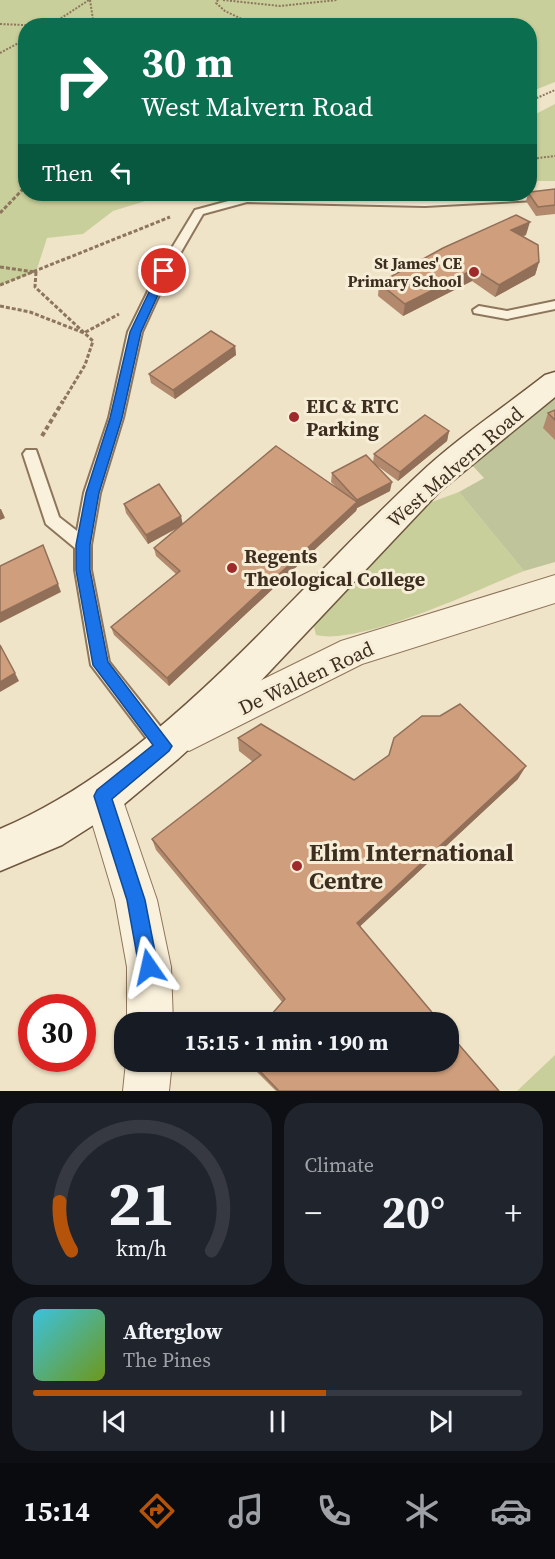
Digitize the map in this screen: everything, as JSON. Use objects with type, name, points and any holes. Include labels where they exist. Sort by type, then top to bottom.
[{"type":"main road","name":"West Malvern Road","points":[[0,850],[47,830],[103,796],[164,746],[234,683],[429,483],[555,382]]},
{"type":"street","name":"De Walden Road","points":[[164,746],[353,652],[555,590]]},
{"type":"street","points":[[103,796],[136,900],[149,967],[150,1012]]},
{"type":"street","points":[[146,1091],[148,1072]]},
{"type":"lane","points":[[537,197],[555,196]]},
{"type":"lane","points":[[164,746],[100,665],[83,570],[83,545],[92,493],[116,418],[135,332],[164,271],[199,212],[240,201]]},
{"type":"lane","points":[[336,201],[425,203],[462,201]]},
{"type":"lane","points":[[479,310],[507,315],[555,305]]},
{"type":"lane","points":[[31,454],[52,519],[83,545]]},
{"type":"path","points":[[61,18],[89,0],[92,18]]},
{"type":"path","points":[[218,0],[216,3],[228,15],[238,18]]},
{"type":"path","points":[[223,0],[259,5],[306,4],[337,0]]},
{"type":"path","points":[[0,24],[18,25]]},
{"type":"path","points":[[0,53],[18,43]]},
{"type":"path","points":[[537,98],[555,90]]},
{"type":"path","points":[[537,158],[555,156]]},
{"type":"path","points":[[0,213],[18,194]]},
{"type":"path","points":[[0,285],[171,216],[199,212]]},
{"type":"path","points":[[0,267],[36,272]]},
{"type":"path","points":[[31,454],[85,365],[93,341],[35,287],[36,272]]},
{"type":"path","points":[[0,306],[30,312],[84,333]]},
{"type":"green space","points":[[0,0],[555,0],[555,82],[537,89],[537,18],[18,18],[18,201],[145,201],[113,211],[83,234],[47,238],[36,272],[0,285]]},
{"type":"green space","points":[[555,104],[555,181],[537,181],[537,113]]},
{"type":"green space","points":[[555,398],[555,562],[524,571],[459,492],[484,478],[471,464]]},
{"type":"green space","points":[[459,492],[524,571],[390,624],[336,636],[316,635],[314,627],[322,615],[429,503]]},
{"type":"green space","points":[[555,1055],[555,1091],[517,1091]]},
{"type":"building","points":[[555,189],[555,205],[538,207],[534,201],[537,201],[537,191]]},
{"type":"building","points":[[516,215],[530,222],[511,230],[538,245],[539,262],[499,285],[474,269],[405,304],[379,283],[443,248]]},
{"type":"building","points":[[211,331],[235,346],[173,390],[149,374]]},
{"type":"building","points":[[555,410],[555,420],[548,413]]},
{"type":"building","points":[[425,415],[449,431],[400,472],[374,454]]},
{"type":"building","name":"Regents Theological College","points":[[276,446],[357,502],[167,678],[111,627],[180,571],[154,548]]},
{"type":"building","points":[[366,455],[392,482],[357,500],[332,473]]},
{"type":"building","points":[[159,484],[181,516],[146,535],[124,504]]},
{"type":"building","points":[[43,545],[58,584],[0,613],[0,566]]},
{"type":"building","points":[[0,645],[15,673],[0,682]]},
{"type":"building","name":"Elim International Centre","points":[[460,704],[526,766],[357,923],[432,1012],[274,1012],[285,999],[152,839],[261,755],[238,738],[261,724],[354,780],[389,755],[394,738],[422,716],[440,716]]},
{"type":"building","points":[[459,1045],[499,1091],[279,1091],[261,1072],[459,1072]]},
{"type":"place","name":"St James' CE Primary School","points":[[474,272]]},
{"type":"place","name":"EIC & RTC Parking","points":[[294,417]]},
{"type":"place","name":"Regents Theological College","points":[[232,568]]},
{"type":"place","name":"Elim International Centre","points":[[297,866]]},
{"type":"route","points":[[149,967],[136,900],[103,796],[164,746],[100,665],[83,570],[83,545],[92,493],[116,418],[135,332],[164,271]]}]
